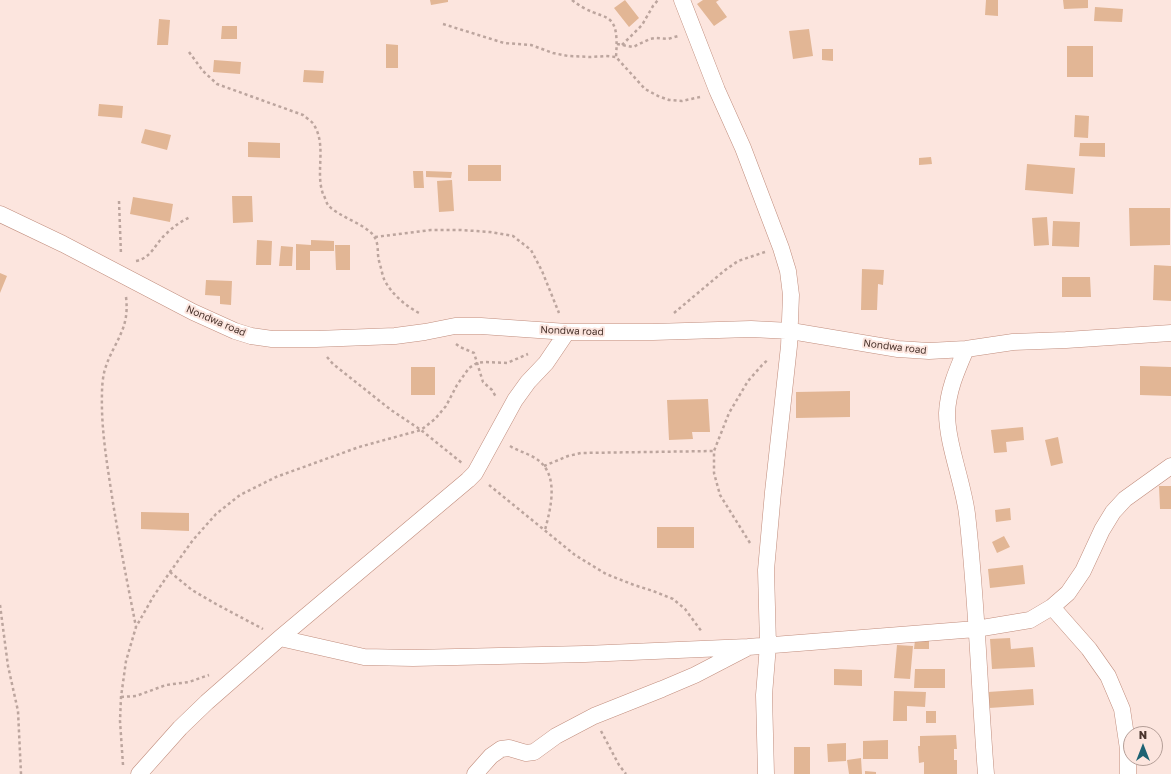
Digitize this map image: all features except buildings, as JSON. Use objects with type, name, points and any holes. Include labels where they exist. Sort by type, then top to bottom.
[{"type":"street","points":[[682,0],[743,148],[781,248],[788,271],[791,295],[790,339],[766,570],[768,645],[764,695],[766,774]]},
{"type":"street","name":"Nondwa road","points":[[0,214],[62,244],[122,269],[193,312],[235,331],[251,336],[272,339],[395,336],[455,326],[481,326],[567,332],[652,332],[722,329],[770,330],[790,339],[929,351],[966,349],[1013,342],[1171,333]]},
{"type":"street","points":[[139,774],[180,728],[207,702],[280,638],[392,545],[475,473],[515,400],[558,346],[567,332]]},
{"type":"street","points":[[966,349],[952,383],[947,413],[950,435],[966,512],[974,595],[986,774]]},
{"type":"street","points":[[280,638],[364,657],[413,658],[585,654],[748,647],[976,629],[1030,620],[1052,607],[1068,593],[1083,571],[1102,530],[1113,512],[1125,499],[1171,466]]},
{"type":"street","points":[[1052,607],[1089,650],[1108,676],[1122,709],[1128,749],[1128,774]]},
{"type":"street","points":[[475,774],[491,756],[501,749],[509,748],[526,753],[534,752],[556,736],[594,716],[695,675],[748,647]]},
{"type":"path","points":[[572,0],[581,7],[611,20],[617,34],[616,57]]},
{"type":"path","points":[[622,45],[642,25],[658,0]]},
{"type":"path","points":[[443,24],[504,43],[531,45],[560,55],[616,57],[645,89],[669,100],[682,101],[718,90]]},
{"type":"path","points":[[617,44],[632,47],[656,38],[668,39],[675,37],[694,29]]},
{"type":"path","points":[[189,52],[203,71],[217,84],[303,115],[314,124],[319,138],[321,154],[320,180],[328,205],[367,230],[375,237],[384,279],[397,297],[414,310],[428,317]]},
{"type":"path","points":[[119,201],[126,317],[124,327],[105,370],[102,392],[102,419],[104,444],[120,544],[136,627]]},
{"type":"path","points":[[122,269],[136,261],[144,260],[149,256],[166,234],[177,224],[190,217]]},
{"type":"path","points":[[375,237],[432,230],[490,232],[512,236],[530,250],[542,271],[567,332]]},
{"type":"path","points":[[652,332],[724,271],[738,261],[781,248]]},
{"type":"path","points":[[316,339],[324,353],[333,364],[390,410],[421,430],[575,555],[606,574],[672,599],[685,609],[712,648]]},
{"type":"path","points":[[766,570],[720,495],[714,473],[714,451],[729,413],[748,381],[763,364],[790,339]]},
{"type":"path","points":[[123,767],[120,721],[121,697],[126,661],[136,627],[153,596],[193,540],[216,514],[240,495],[276,476],[359,447],[421,430],[435,419],[446,406],[464,374],[469,368],[477,363],[507,363],[527,355],[558,346]]},
{"type":"path","points":[[477,363],[483,382],[495,394],[497,402]]},
{"type":"path","points":[[496,435],[514,448],[536,458],[544,466],[550,480],[552,494],[545,530]]},
{"type":"path","points":[[544,466],[568,456],[581,453],[714,451]]},
{"type":"path","points":[[170,572],[192,590],[280,638]]},
{"type":"path","points":[[0,605],[8,666],[18,711],[21,774]]},
{"type":"path","points":[[121,697],[136,696],[166,685],[189,682],[216,673]]},
{"type":"path","points":[[594,716],[609,748],[626,774]]}]
